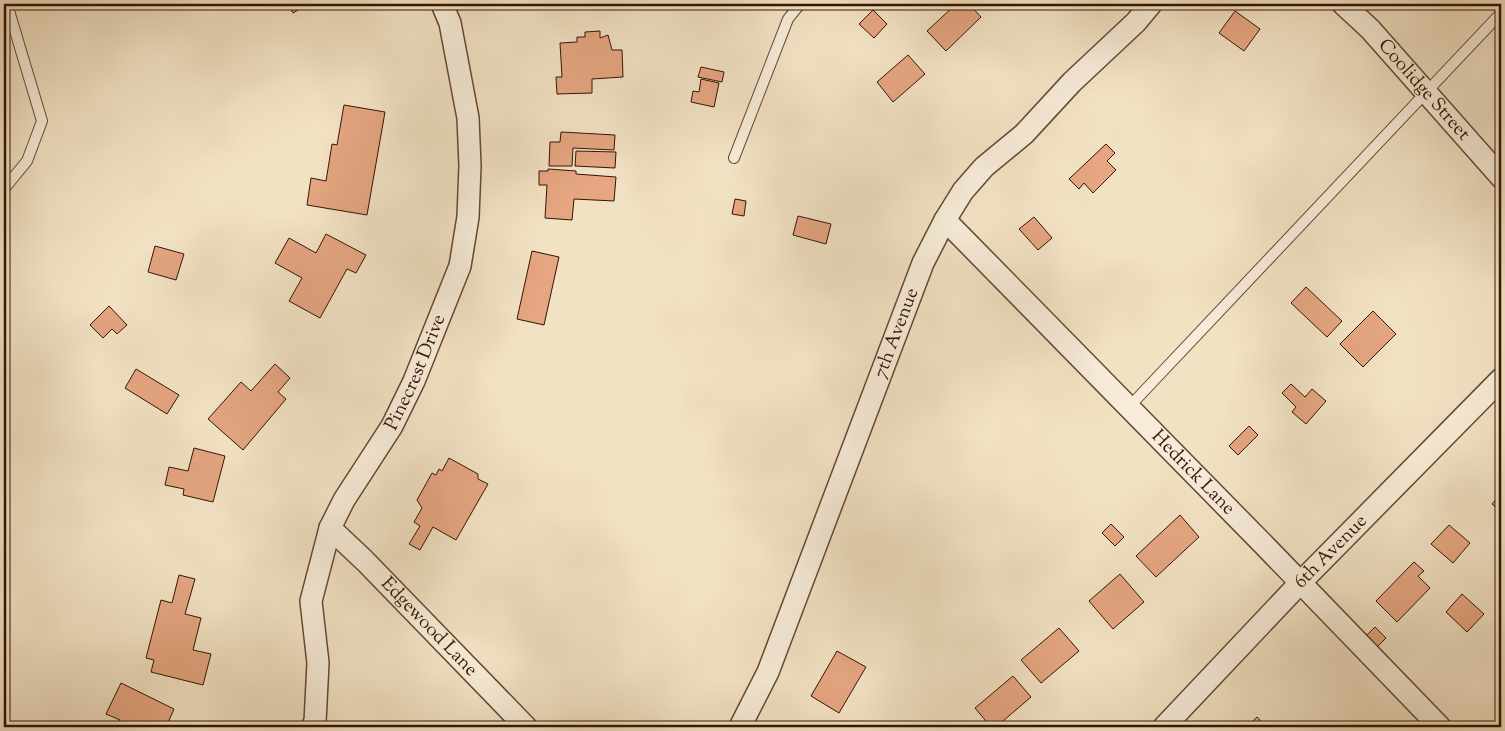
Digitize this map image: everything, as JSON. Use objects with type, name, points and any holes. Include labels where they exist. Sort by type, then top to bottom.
[{"type":"street","name":"Pinecrest Drive","points":[[312,727],[315,722],[318,663],[311,601],[330,528],[344,500],[392,426],[414,381],[460,266],[468,208],[470,166],[468,118],[450,23],[442,4]]},
{"type":"street","name":"7th Avenue","points":[[740,727],[768,672],[923,263],[944,220],[963,191],[984,167],[1024,134],[1072,82],[1151,4]]},
{"type":"street","name":"Coolidge Street","points":[[1343,4],[1370,29],[1501,177]]},
{"type":"street","name":"Hedrick Lane","points":[[944,220],[1440,727]]},
{"type":"street","name":"6th Avenue","points":[[1164,727],[1300,583],[1501,379]]},
{"type":"street","name":"Edgewood Lane","points":[[330,528],[365,561],[526,727]]},
{"type":"lane","points":[[4,189],[27,161],[42,121],[7,4]]},
{"type":"lane","points":[[734,158],[788,19],[800,4]]},
{"type":"lane","points":[[1129,407],[1501,13]]},
{"type":"building","points":[[288,4],[308,4],[293,13]]},
{"type":"building","points":[[956,4],[969,4],[981,17],[946,51],[927,31]]},
{"type":"building","points":[[873,10],[887,24],[874,38],[859,24]]},
{"type":"building","points":[[1235,11],[1260,29],[1244,51],[1219,33]]},
{"type":"building","points":[[600,31],[600,38],[608,35],[612,50],[622,50],[623,77],[592,79],[592,93],[557,94],[556,77],[562,77],[560,43],[577,42],[577,37],[585,37],[585,32]]},
{"type":"building","points":[[908,55],[925,74],[893,102],[877,82]]},
{"type":"building","points":[[701,67],[724,72],[722,82],[698,77]]},
{"type":"building","points":[[701,79],[719,83],[714,107],[691,102],[693,91],[699,92]]},
{"type":"building","points":[[344,105],[385,112],[367,215],[307,205],[311,178],[326,181],[332,144],[337,145]]},
{"type":"building","points":[[561,132],[615,135],[614,150],[573,148],[572,166],[549,166],[550,142],[560,142]]},
{"type":"building","points":[[1106,144],[1115,153],[1107,161],[1116,170],[1093,193],[1084,183],[1079,189],[1069,179]]},
{"type":"building","points":[[576,151],[616,152],[615,168],[575,166]]},
{"type":"building","points":[[548,169],[576,171],[576,174],[616,177],[614,201],[574,199],[572,220],[545,218],[547,185],[539,185],[539,171],[548,171]]},
{"type":"building","points":[[735,199],[746,201],[744,216],[732,214]]},
{"type":"building","points":[[798,216],[831,224],[826,244],[793,235]]},
{"type":"building","points":[[1034,217],[1052,238],[1038,250],[1019,229]]},
{"type":"building","points":[[326,234],[366,255],[356,273],[347,269],[320,318],[289,301],[302,278],[275,263],[289,238],[316,253]]},
{"type":"building","points":[[155,246],[184,254],[176,280],[148,272]]},
{"type":"building","points":[[532,251],[559,257],[544,325],[517,319]]},
{"type":"building","points":[[1306,287],[1342,321],[1327,337],[1291,303]]},
{"type":"building","points":[[109,306],[127,325],[117,334],[112,329],[103,338],[90,325]]},
{"type":"building","points":[[1373,311],[1396,334],[1363,367],[1340,344]]},
{"type":"building","points":[[275,364],[290,378],[278,392],[286,399],[243,450],[208,419],[241,382],[251,391]]},
{"type":"building","points":[[136,369],[179,395],[167,414],[125,388]]},
{"type":"building","points":[[1291,384],[1305,397],[1312,389],[1326,401],[1306,424],[1292,412],[1296,407],[1282,393]]},
{"type":"building","points":[[1249,426],[1258,435],[1238,455],[1229,446]]},
{"type":"building","points":[[194,448],[225,456],[213,502],[183,495],[184,489],[165,485],[169,467],[188,471]]},
{"type":"building","points":[[449,458],[478,474],[478,479],[488,484],[456,540],[433,527],[420,550],[409,544],[420,526],[414,522],[422,508],[417,500],[432,473],[436,475],[439,469],[442,471]]},
{"type":"building","points":[[1501,494],[1501,512],[1492,504]]},
{"type":"building","points":[[1180,515],[1199,537],[1156,577],[1136,556]]},
{"type":"building","points":[[1111,524],[1124,537],[1115,546],[1102,533]]},
{"type":"building","points":[[1449,525],[1470,543],[1453,563],[1431,544]]},
{"type":"building","points":[[1414,562],[1424,571],[1418,576],[1430,588],[1397,622],[1376,601]]},
{"type":"building","points":[[1120,574],[1144,602],[1113,629],[1089,601]]},
{"type":"building","points":[[179,575],[195,579],[185,614],[201,618],[193,650],[211,654],[203,685],[151,672],[154,660],[146,658],[161,600],[172,603]]},
{"type":"building","points":[[1462,594],[1484,614],[1467,632],[1446,612]]},
{"type":"building","points":[[1375,627],[1386,638],[1377,647],[1366,636]]},
{"type":"building","points":[[1059,628],[1079,651],[1041,683],[1021,660]]},
{"type":"building","points":[[837,651],[866,667],[839,713],[811,696]]},
{"type":"building","points":[[1013,676],[1031,697],[996,727],[991,727],[975,708]]},
{"type":"building","points":[[121,683],[174,709],[166,727],[116,727],[120,720],[106,714]]},
{"type":"building","points":[[1257,717],[1267,727],[1247,727]]}]
